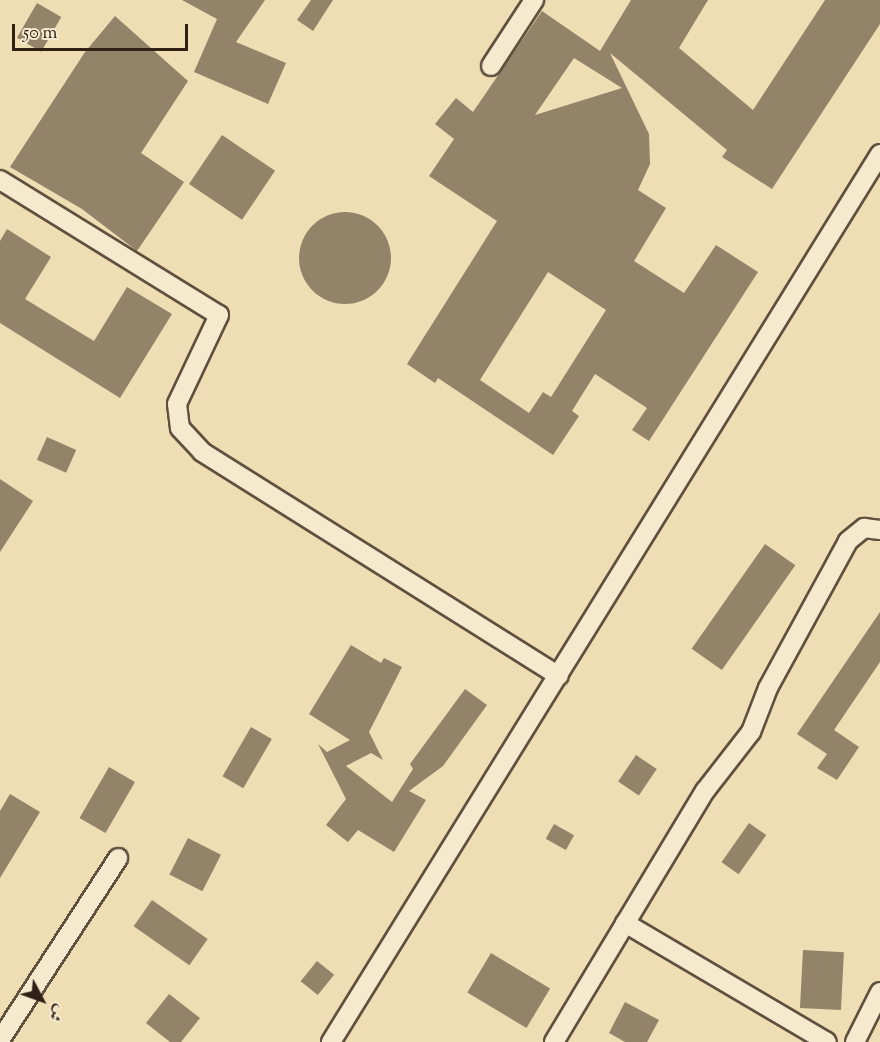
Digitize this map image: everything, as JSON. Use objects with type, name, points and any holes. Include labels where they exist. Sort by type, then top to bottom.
[{"type":"street","points":[[491,66],[534,0]]},
{"type":"street","points":[[331,1042],[880,154]]},
{"type":"street","points":[[0,180],[219,315],[177,404],[180,428],[202,452],[559,676]]},
{"type":"street","points":[[554,1042],[705,791],[751,732],[768,688],[848,541],[864,528],[880,530]]},
{"type":"street","points":[[0,1040],[118,858]]},
{"type":"street","points":[[625,924],[827,1042]]},
{"type":"street","points":[[855,1042],[880,992]]},
{"type":"building","points":[[182,0],[265,0],[236,42],[286,63],[268,104],[194,72],[217,19]]},
{"type":"building","points":[[311,0],[333,0],[313,31],[297,20]]},
{"type":"building","points":[[631,0],[708,0],[679,48],[753,110],[825,0],[880,0],[880,24],[772,189],[722,157],[727,150],[610,53],[649,134],[650,164],[638,190],[666,208],[634,261],[684,293],[716,245],[758,272],[649,441],[632,430],[647,408],[595,374],[572,411],[579,416],[553,455],[438,378],[435,383],[407,364],[497,221],[429,176],[454,139],[435,124],[456,98],[473,112],[542,11],[600,51]],"holes":[[[574,58],[622,88],[535,115]],[[548,272],[606,310],[551,397],[543,392],[529,413],[480,380]]]},
{"type":"building","points":[[37,3],[61,17],[41,52],[17,38]]},
{"type":"building","points":[[115,16],[188,81],[141,153],[184,182],[137,251],[82,209],[10,167],[85,52]]},
{"type":"building","points":[[222,135],[275,171],[242,220],[189,184]]},
{"type":"building","points":[[345,212],[363,216],[377,226],[387,240],[391,258],[387,276],[377,290],[363,300],[345,304],[327,300],[313,290],[303,276],[299,258],[303,240],[313,226],[327,216]]},
{"type":"building","points":[[7,229],[51,257],[25,299],[94,341],[127,287],[172,314],[120,398],[0,323],[0,241]]},
{"type":"building","points":[[47,437],[76,450],[66,473],[37,460]]},
{"type":"building","points":[[0,479],[33,501],[0,552]]},
{"type":"building","points":[[765,544],[795,565],[722,670],[692,649]]},
{"type":"building","points":[[880,612],[880,662],[834,730],[859,747],[837,780],[817,768],[827,754],[797,734]]},
{"type":"building","points":[[351,645],[381,663],[384,658],[402,667],[369,732],[383,760],[371,753],[346,766],[392,802],[413,769],[410,764],[465,689],[487,705],[443,766],[409,791],[426,800],[394,852],[358,830],[348,842],[326,825],[346,799],[318,744],[327,752],[350,740],[309,714]]},
{"type":"building","points":[[251,727],[272,739],[243,788],[222,776]]},
{"type":"building","points":[[636,755],[657,769],[639,796],[618,782]]},
{"type":"building","points":[[109,767],[135,782],[105,833],[80,818]]},
{"type":"building","points":[[10,794],[40,812],[0,878],[0,811]]},
{"type":"building","points":[[749,823],[766,835],[739,874],[721,862]]},
{"type":"building","points":[[554,824],[574,835],[566,850],[546,839]]},
{"type":"building","points":[[188,838],[221,855],[202,891],[169,875]]},
{"type":"building","points":[[152,900],[208,939],[189,965],[134,926]]},
{"type":"building","points":[[803,950],[844,952],[841,1010],[800,1008]]},
{"type":"building","points":[[491,953],[550,989],[526,1028],[467,992]]},
{"type":"building","points":[[317,961],[334,975],[318,995],[301,981]]},
{"type":"building","points":[[169,994],[200,1018],[181,1042],[170,1042],[146,1023]]},
{"type":"building","points":[[625,1002],[659,1020],[647,1042],[625,1042],[609,1033]]}]
